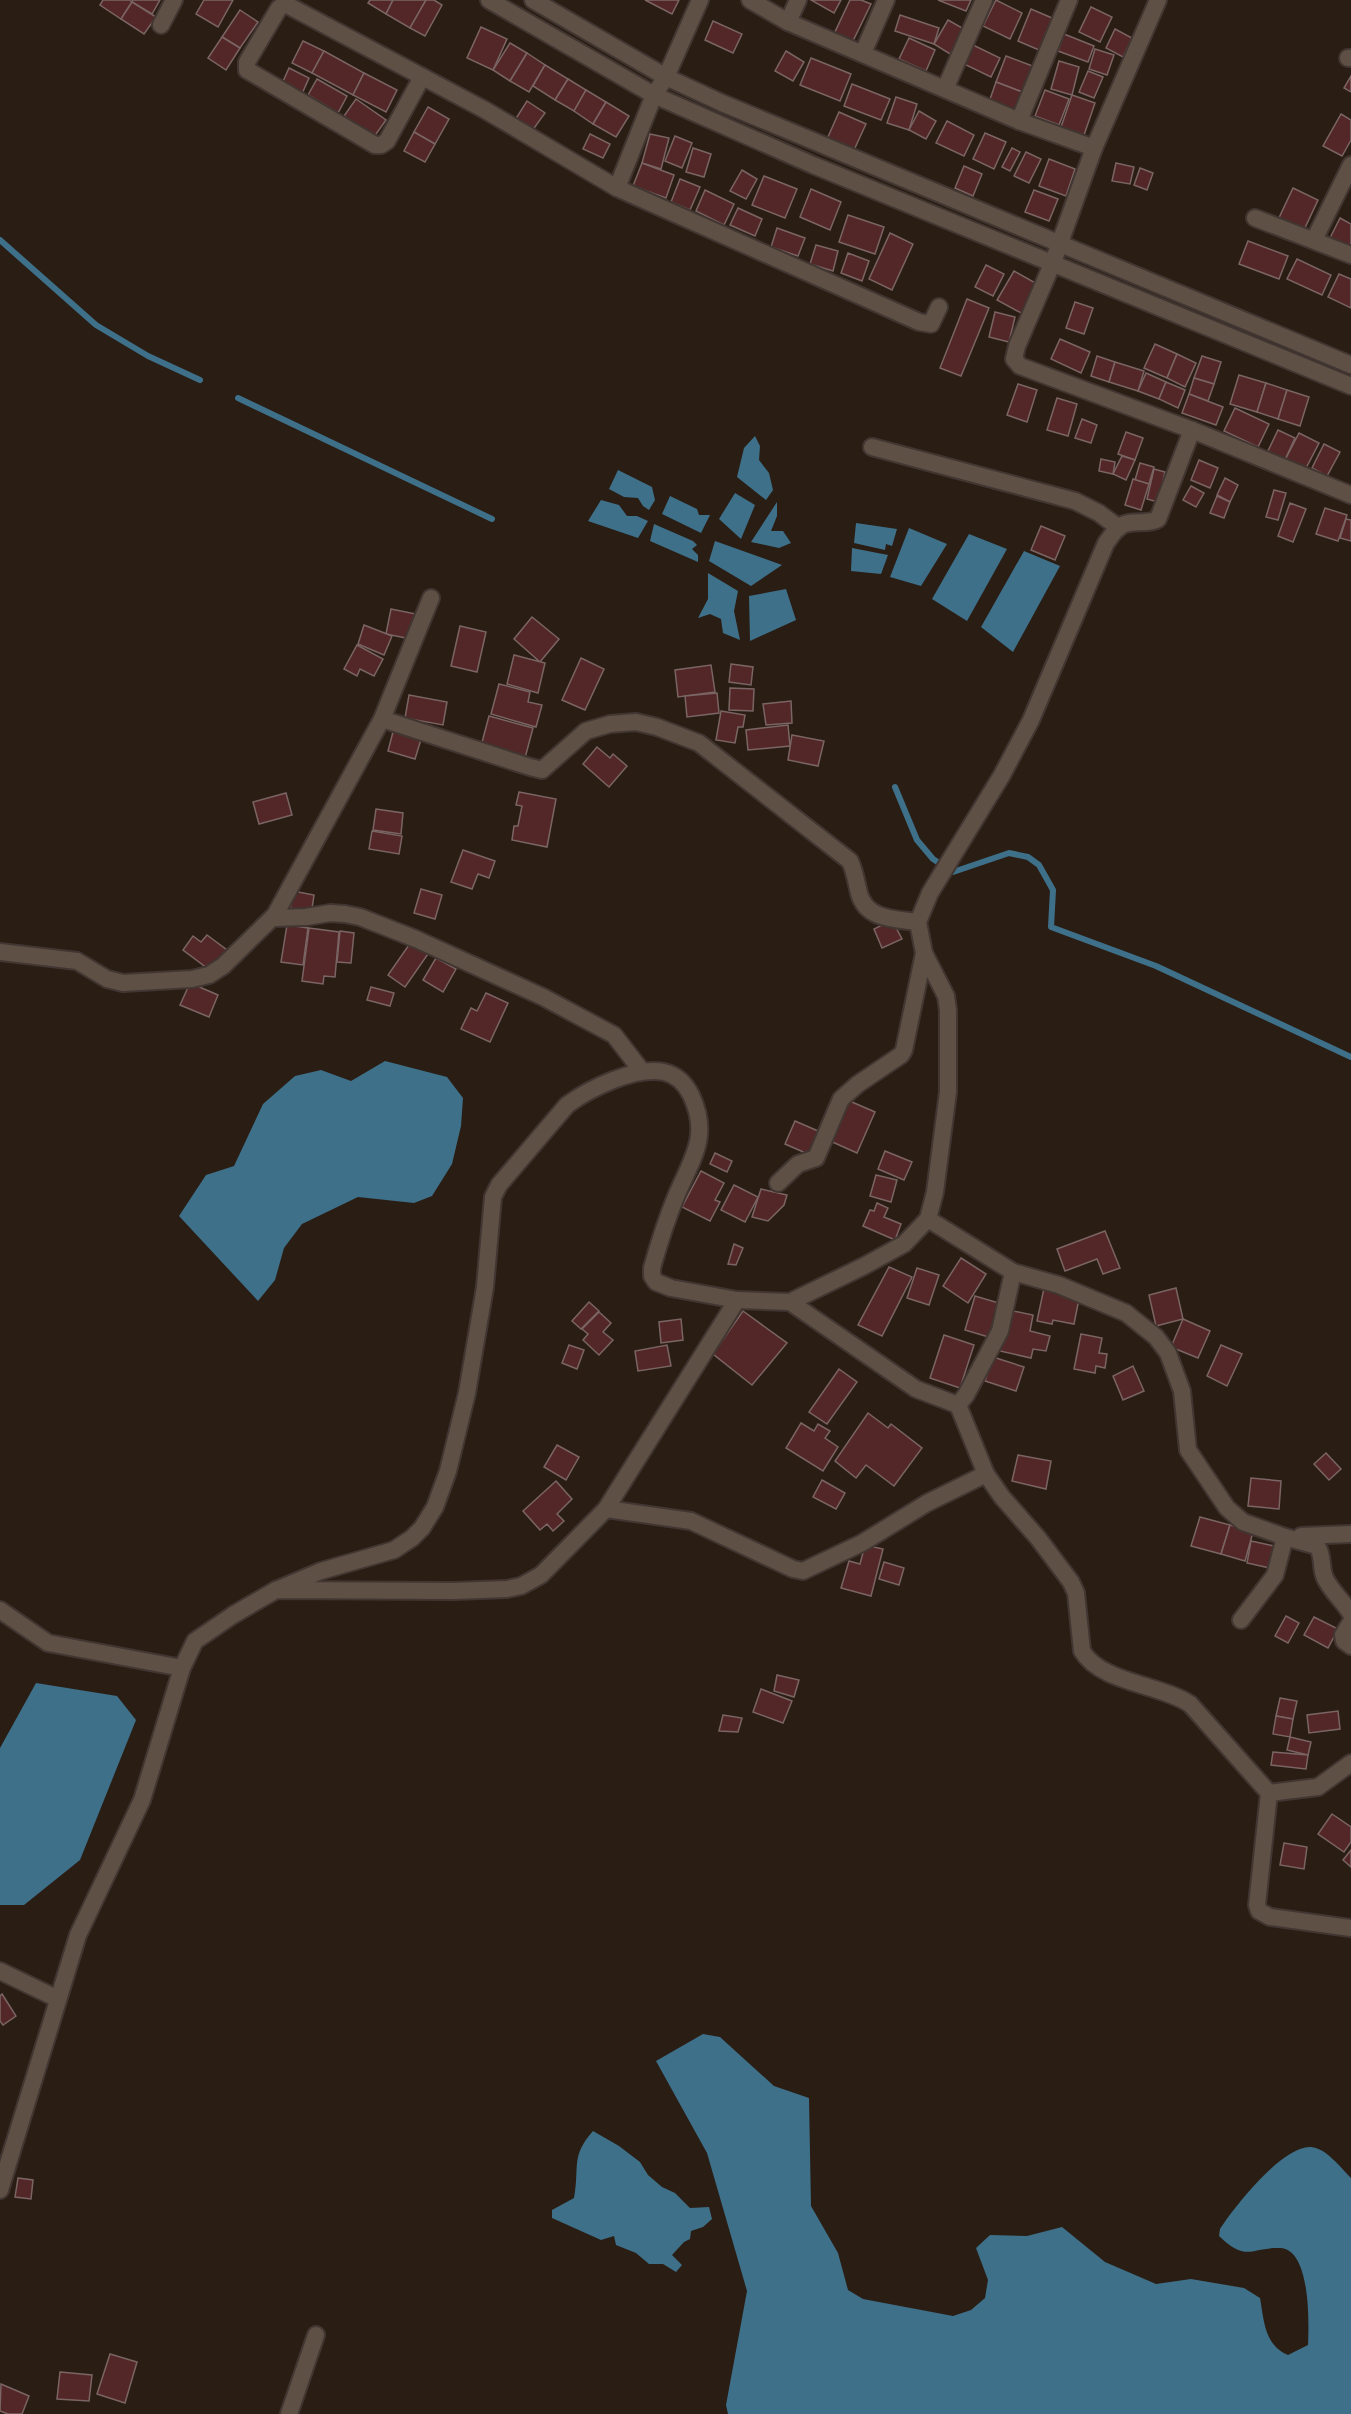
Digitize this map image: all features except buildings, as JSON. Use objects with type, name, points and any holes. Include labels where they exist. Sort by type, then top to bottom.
[{"type":"street","points":[[161,25],[174,0]]},
{"type":"street","points":[[489,0],[654,96],[813,165],[1351,386]]},
{"type":"street","points":[[533,0],[666,76],[722,103],[1351,365]]},
{"type":"street","points":[[617,188],[654,96],[666,76],[700,0]]},
{"type":"street","points":[[750,0],[788,22],[1018,121],[1094,148]]},
{"type":"street","points":[[788,22],[798,0]]},
{"type":"street","points":[[863,53],[886,0]]},
{"type":"street","points":[[945,89],[984,0]]},
{"type":"street","points":[[1018,121],[1069,0]]},
{"type":"street","points":[[1158,0],[1094,148],[1053,262],[1017,346],[1014,359],[1020,366],[1192,430],[1351,495]]},
{"type":"street","points":[[422,77],[387,141],[375,146],[247,70],[248,62],[279,8],[284,5],[289,6],[485,110],[617,188],[919,322],[931,324],[939,307]]},
{"type":"street","points":[[1314,240],[1351,165]]},
{"type":"street","points":[[1255,218],[1351,255]]},
{"type":"street","points":[[0,2190],[78,1935],[142,1800],[182,1668],[195,1641],[276,1590],[321,1571],[394,1550],[422,1528],[435,1507],[448,1471],[467,1393],[485,1287],[493,1197],[499,1185],[567,1105],[578,1097],[641,1070],[666,1072],[680,1079],[687,1088],[695,1105],[700,1127],[697,1150],[678,1193],[652,1268],[652,1276],[662,1286],[737,1300],[790,1302],[904,1244],[928,1219],[935,1192],[948,1092],[948,1010],[946,996],[924,953],[918,922],[945,870],[1031,720],[1106,543],[1119,528],[1127,523],[1154,522],[1158,519],[1192,430]]},
{"type":"street","points":[[872,447],[1075,501],[1099,513],[1119,528]]},
{"type":"street","points":[[0,952],[77,961],[106,979],[123,983],[192,979],[208,975],[223,966],[274,918],[382,719],[430,598]]},
{"type":"street","points":[[382,719],[542,770],[586,731],[610,723],[636,722],[691,738],[850,861],[857,876],[859,894],[864,905],[876,915],[918,922]]},
{"type":"street","points":[[274,918],[306,917],[330,913],[345,914],[360,917],[416,939],[543,997],[614,1035],[641,1070]]},
{"type":"street","points":[[778,1183],[798,1164],[816,1158],[842,1099],[850,1090],[901,1055],[904,1050],[924,953]]},
{"type":"street","points":[[928,1219],[1013,1272],[1059,1285],[1126,1313],[1155,1337],[1168,1353],[1182,1391],[1188,1450],[1227,1508],[1243,1522],[1317,1546],[1322,1553],[1323,1572],[1327,1582],[1351,1614]]},
{"type":"street","points":[[958,1405],[966,1395],[1000,1331],[1013,1272]]},
{"type":"street","points":[[276,1590],[507,1589],[521,1586],[541,1575],[606,1509],[737,1300]]},
{"type":"street","points":[[790,1302],[916,1389],[958,1405],[986,1474],[1071,1582],[1076,1593],[1082,1651],[1086,1659],[1114,1675],[1167,1693],[1190,1704],[1269,1793],[1257,1905],[1262,1915],[1351,1928]]},
{"type":"street","points":[[606,1509],[691,1521],[793,1569],[803,1571],[862,1543],[927,1503],[986,1474]]},
{"type":"street","points":[[1285,1537],[1351,1534]]},
{"type":"street","points":[[1241,1620],[1275,1575],[1285,1537]]},
{"type":"street","points":[[0,1610],[48,1643],[182,1668]]},
{"type":"street","points":[[1351,1622],[1343,1638],[1351,1646]]},
{"type":"street","points":[[1269,1793],[1318,1787],[1351,1763]]},
{"type":"street","points":[[0,1971],[58,2000]]},
{"type":"street","points":[[290,2414],[316,2335]]},
{"type":"water","points":[[755,436],[760,446],[759,460],[769,473],[773,490],[766,500],[737,477],[744,448]]},
{"type":"water","points":[[618,470],[652,487],[655,500],[649,510],[638,498],[624,497],[609,489]]},
{"type":"water","points":[[735,493],[755,505],[741,539],[719,519]]},
{"type":"water","points":[[670,496],[697,509],[699,515],[710,515],[701,533],[662,514]]},
{"type":"water","points":[[601,500],[619,505],[627,516],[637,516],[648,521],[638,538],[588,521]]},
{"type":"water","points":[[777,502],[777,516],[771,531],[783,531],[791,543],[779,548],[751,542]]},
{"type":"water","points":[[856,523],[897,529],[892,546],[886,544],[885,550],[854,543]]},
{"type":"water","points":[[654,524],[693,541],[697,545],[692,549],[698,555],[698,562],[650,541]]},
{"type":"water","points":[[909,528],[947,544],[921,586],[890,577]]},
{"type":"water","points":[[969,534],[1007,549],[967,621],[932,599]]},
{"type":"water","points":[[715,541],[782,565],[751,586],[709,561]]},
{"type":"water","points":[[852,548],[888,555],[881,574],[851,571]]},
{"type":"water","points":[[1024,551],[1060,566],[1013,652],[981,627]]},
{"type":"water","points":[[708,573],[738,591],[734,611],[740,640],[723,633],[721,619],[710,614],[698,618],[708,599]]},
{"type":"water","points":[[786,589],[796,620],[750,641],[749,596]]},
{"type":"water","points":[[385,1061],[447,1077],[463,1098],[461,1126],[452,1164],[432,1196],[414,1203],[358,1197],[302,1224],[284,1248],[275,1280],[258,1301],[179,1216],[206,1175],[234,1166],[263,1104],[295,1076],[321,1070],[351,1081]]},
{"type":"water","points":[[36,1683],[117,1696],[136,1720],[80,1860],[24,1905],[0,1905],[0,1748]]},
{"type":"water","points":[[703,2034],[720,2037],[774,2086],[809,2098],[811,2206],[838,2253],[848,2290],[863,2299],[953,2316],[971,2310],[985,2298],[988,2280],[976,2248],[990,2235],[1027,2236],[1062,2227],[1105,2262],[1156,2284],[1191,2279],[1244,2288],[1260,2298],[1266,2331],[1274,2345],[1288,2355],[1308,2345],[1308,2305],[1303,2274],[1298,2261],[1290,2252],[1280,2248],[1249,2252],[1236,2249],[1219,2236],[1220,2229],[1236,2207],[1274,2166],[1300,2149],[1317,2148],[1333,2159],[1351,2178],[1351,2414],[728,2414],[726,2405],[747,2291],[707,2153],[656,2061]]},
{"type":"water","points":[[593,2131],[640,2162],[648,2175],[662,2187],[675,2193],[690,2208],[709,2207],[712,2219],[703,2227],[691,2231],[690,2239],[672,2255],[682,2265],[676,2272],[663,2264],[649,2264],[636,2253],[616,2245],[614,2236],[601,2240],[552,2218],[552,2210],[574,2198],[578,2155]]},
{"type":"waterway","points":[[0,240],[96,325],[148,356],[200,380]]},
{"type":"waterway","points":[[238,398],[492,519]]},
{"type":"waterway","points":[[895,787],[917,840],[933,859],[953,872],[1009,853],[1028,857],[1039,865],[1053,890],[1051,927],[1156,966],[1351,1057]]}]
